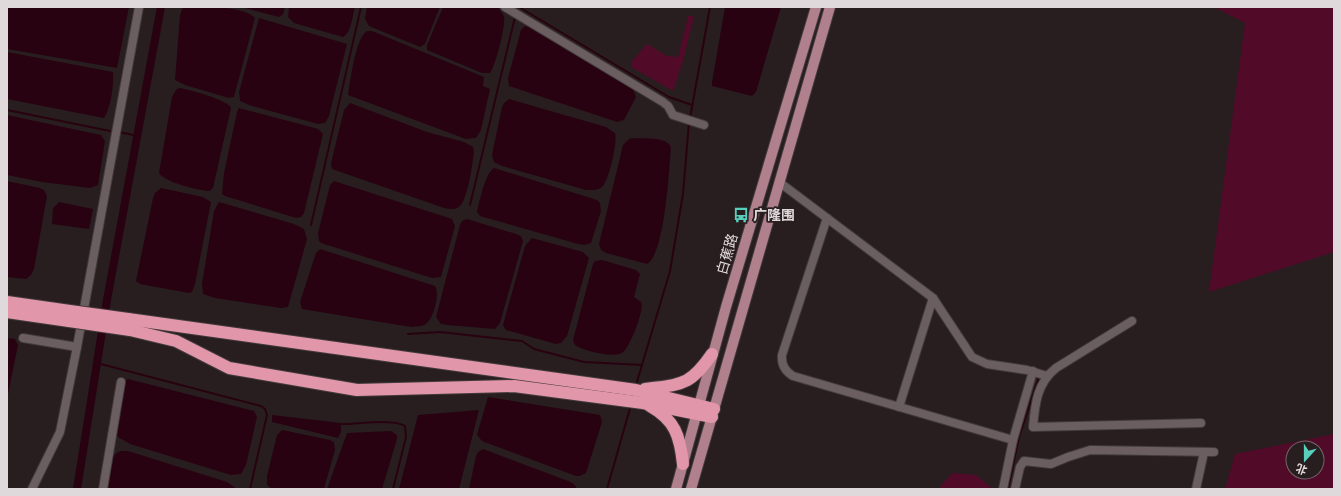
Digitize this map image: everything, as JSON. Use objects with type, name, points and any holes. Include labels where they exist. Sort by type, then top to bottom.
[{"type":"highway","points":[[7,302],[69,316],[129,325],[636,390],[713,413]]},
{"type":"highway","points":[[9,312],[69,316]]},
{"type":"highway","points":[[129,325],[176,341],[229,368],[357,390],[514,386],[643,403],[698,408]]},
{"type":"highway","points":[[636,390],[679,385],[690,380],[700,372],[712,354]]},
{"type":"highway","points":[[643,403],[658,411],[668,419],[677,432],[681,446],[683,464]]},
{"type":"main road","name":"白蕉路","points":[[676,489],[712,354],[816,7]]},
{"type":"main road","points":[[691,489],[830,7]]},
{"type":"street","points":[[32,489],[60,432],[77,347],[138,7]]},
{"type":"street","points":[[505,7],[663,102],[668,106],[674,115],[704,125]]},
{"type":"street","points":[[779,182],[933,298],[972,357],[987,364],[1033,371],[1047,376]]},
{"type":"street","points":[[827,218],[782,355],[783,368],[793,376],[1013,440]]},
{"type":"street","points":[[899,407],[933,298]]},
{"type":"street","points":[[1132,321],[1056,368],[1047,376],[1040,387],[1034,410],[1033,427],[1201,423]]},
{"type":"street","points":[[23,338],[77,347]]},
{"type":"street","points":[[1003,489],[1013,440],[1033,371]]},
{"type":"street","points":[[103,489],[121,382]]},
{"type":"street","points":[[1015,489],[1020,467],[1024,462],[1051,464],[1090,450],[1214,452]]},
{"type":"street","points":[[1196,489],[1204,452]]},
{"type":"shaded area","points":[[7,7],[129,7],[117,68],[7,49]]},
{"type":"shaded area","points":[[183,7],[232,9],[242,11],[255,18],[234,97],[229,98],[185,85],[175,80],[180,15]]},
{"type":"shaded area","points":[[241,7],[285,7],[283,14],[279,17]]},
{"type":"shaded area","points":[[289,7],[355,7],[350,28],[343,37],[294,23],[288,17]]},
{"type":"shaded area","points":[[367,7],[440,7],[425,44],[420,47],[369,26],[365,19]]},
{"type":"shaded area","points":[[443,7],[497,7],[502,13],[504,21],[502,37],[495,63],[490,73],[482,73],[427,50],[427,45]]},
{"type":"shaded area","points":[[725,7],[781,7],[756,92],[752,96],[712,86]]},
{"type":"shaded area","points":[[1214,7],[1334,7],[1334,252],[1209,292],[1245,23]]},
{"type":"shaded area","points":[[688,16],[694,16],[683,61],[673,91],[631,67],[632,61],[647,44],[667,56],[678,57]]},
{"type":"shaded area","points":[[259,18],[347,44],[329,116],[325,123],[318,124],[249,105],[240,101],[239,92]]},
{"type":"shaded area","points":[[525,26],[531,28],[633,89],[636,97],[624,120],[617,122],[509,86],[508,78],[521,30]]},
{"type":"shaded area","points":[[367,31],[372,31],[484,77],[483,86],[490,89],[481,130],[476,138],[466,139],[348,95],[357,50],[363,35]]},
{"type":"shaded area","points":[[7,52],[113,72],[112,96],[104,118],[7,99]]},
{"type":"shaded area","points":[[179,88],[216,98],[231,108],[213,188],[210,191],[191,188],[175,183],[159,173],[172,97]]},
{"type":"shaded area","points":[[509,99],[606,127],[615,133],[616,137],[612,161],[605,183],[602,187],[596,190],[586,190],[502,166],[494,162],[492,155],[502,107]]},
{"type":"shaded area","points":[[350,103],[427,132],[464,142],[473,147],[474,153],[469,182],[465,197],[459,207],[454,209],[444,208],[332,169],[331,163],[344,110]]},
{"type":"shaded area","points":[[239,108],[318,129],[323,134],[304,213],[301,217],[296,218],[222,194],[224,173]]},
{"type":"shaded area","points":[[7,115],[101,135],[105,141],[98,185],[90,188],[42,182],[7,175]]},
{"type":"shaded area","points":[[632,138],[648,138],[664,141],[671,147],[662,228],[658,245],[653,257],[647,264],[606,253],[601,250],[599,244],[623,145]]},
{"type":"shaded area","points":[[494,168],[597,200],[600,203],[601,211],[591,243],[585,245],[578,244],[480,216],[477,212],[481,195],[488,175]]},
{"type":"shaded area","points":[[7,181],[40,188],[44,190],[47,196],[34,269],[31,275],[26,279],[7,277]]},
{"type":"shaded area","points":[[334,181],[452,219],[455,226],[441,277],[432,278],[321,243],[319,241],[318,233],[330,185]]},
{"type":"shaded area","points":[[161,188],[203,197],[211,202],[195,284],[192,292],[189,293],[140,284],[136,281],[153,198],[155,193]]},
{"type":"shaded area","points":[[59,202],[93,209],[89,229],[52,224],[53,208]]},
{"type":"shaded area","points":[[219,202],[294,224],[304,229],[307,239],[288,307],[281,308],[215,298],[203,294],[202,284],[214,211]]},
{"type":"shaded area","points":[[467,219],[516,234],[521,236],[523,241],[500,323],[495,329],[441,324],[436,317],[460,225],[462,221]]},
{"type":"shaded area","points":[[532,238],[583,252],[589,258],[567,336],[561,343],[556,344],[506,330],[503,325],[525,246]]},
{"type":"shaded area","points":[[320,249],[435,286],[437,300],[430,320],[424,325],[411,327],[302,309],[300,302],[316,253]]},
{"type":"shaded area","points":[[602,260],[636,270],[640,274],[634,297],[641,302],[642,306],[639,320],[633,337],[625,350],[622,353],[612,355],[584,349],[575,345],[573,340],[593,264],[595,261]]},
{"type":"shaded area","points":[[7,338],[15,339],[18,345],[7,399]]},
{"type":"shaded area","points":[[128,379],[254,411],[257,417],[246,465],[241,474],[231,475],[130,444],[118,437],[116,433],[124,381]]},
{"type":"shaded area","points":[[488,397],[600,415],[602,422],[586,473],[576,476],[482,441],[477,435]]},
{"type":"shaded area","points":[[479,410],[459,489],[399,489],[418,415]]},
{"type":"shaded area","points":[[272,415],[341,423],[341,432],[338,438],[272,422]]},
{"type":"shaded area","points":[[282,430],[334,442],[335,450],[324,489],[272,489],[267,485],[267,476],[277,435]]},
{"type":"shaded area","points":[[391,431],[397,435],[397,439],[382,489],[327,489],[347,433]]},
{"type":"shaded area","points":[[1334,434],[1334,489],[1225,489],[1235,454],[1285,444],[1285,480],[1325,480],[1325,440],[1304,440]]},
{"type":"shaded area","points":[[483,449],[568,481],[574,484],[577,489],[469,489],[476,456],[478,452]]},
{"type":"shaded area","points":[[128,451],[227,482],[237,489],[106,489],[109,467],[116,453]]},
{"type":"shaded area","points":[[953,473],[976,475],[993,489],[940,489],[941,485]]},
{"type":"waterway","points":[[77,489],[107,300],[161,7]]},
{"type":"waterway","points":[[311,225],[361,7]]},
{"type":"waterway","points":[[519,7],[669,97],[692,105]]},
{"type":"waterway","points":[[690,118],[710,7]]},
{"type":"waterway","points":[[470,205],[515,17]]},
{"type":"waterway","points":[[7,110],[110,131]]},
{"type":"waterway","points":[[636,385],[670,271],[683,194],[689,122]]},
{"type":"waterway","points":[[119,132],[138,136]]},
{"type":"waterway","points":[[408,334],[440,332],[522,341],[534,349],[584,362],[642,365]]},
{"type":"waterway","points":[[97,363],[261,406],[265,409],[267,415],[250,489]]},
{"type":"waterway","points":[[1008,489],[1019,437],[1039,377]]},
{"type":"waterway","points":[[607,489],[631,405]]},
{"type":"waterway","points":[[339,424],[392,422],[405,426],[406,437],[393,489]]},
{"type":"place","name":"广隆围","points":[[741,215]]}]
